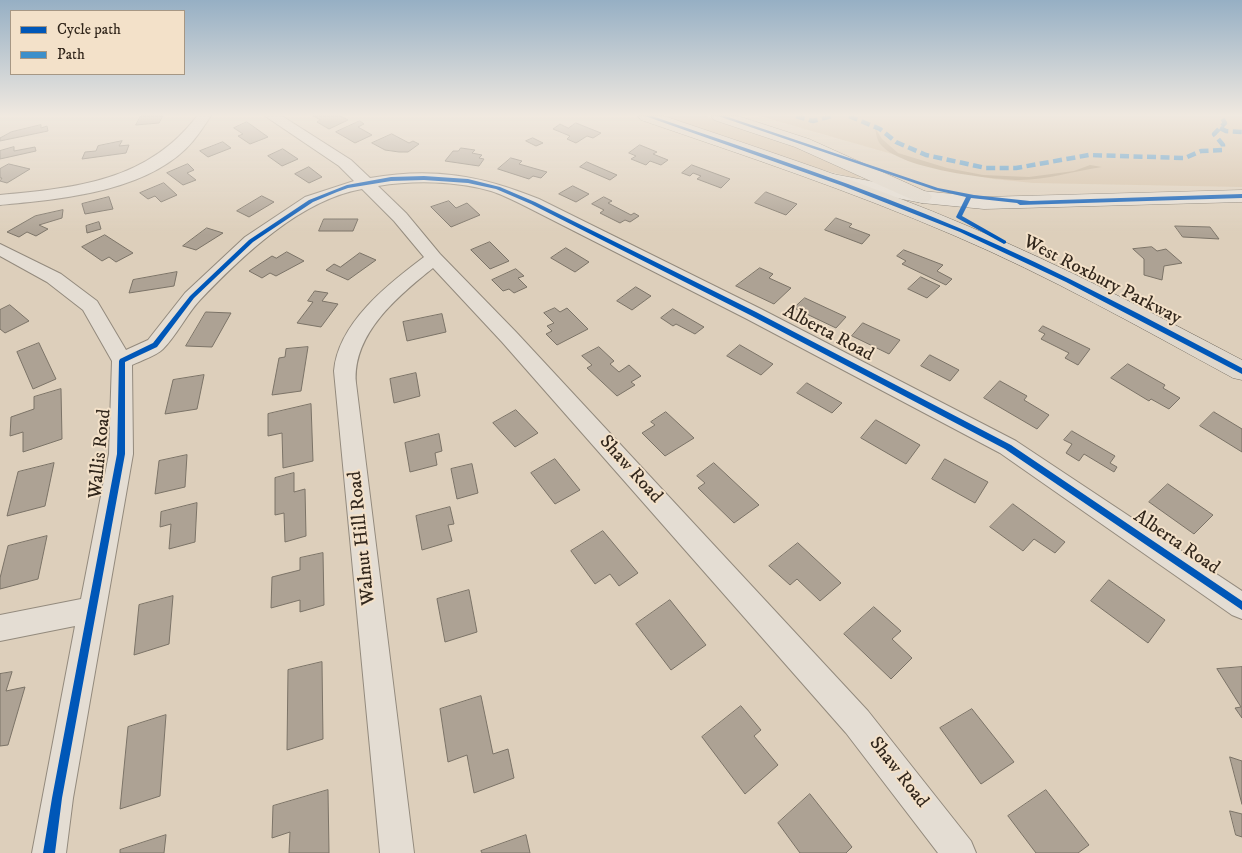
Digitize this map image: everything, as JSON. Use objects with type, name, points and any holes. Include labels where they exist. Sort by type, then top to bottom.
[{"type":"main road","name":"West Roxbury Parkway","points":[[763,156],[833,180],[963,232],[1073,283]]},
{"type":"main road","name":"West Roxbury Parkway","points":[[830,156],[922,197],[1073,283],[1242,372]]},
{"type":"main road","points":[[840,156],[937,189],[980,197],[1028,202]]},
{"type":"main road","points":[[833,180],[922,197],[966,202],[1242,196]]},
{"type":"street","points":[[0,200],[85,190],[124,178],[163,156]]},
{"type":"street","name":"Shaw Road","points":[[336,156],[346,162],[400,217],[434,258],[503,330],[858,722],[959,853]]},
{"type":"street","name":"Alberta Road","points":[[365,183],[391,179],[468,181],[498,188],[533,202],[754,314],[1008,447],[1242,606]]},
{"type":"street","points":[[0,248],[54,278],[90,306],[122,361],[155,345],[192,297],[251,241],[311,201],[347,187],[365,183]]},
{"type":"street","name":"Walnut Hill Road","points":[[397,853],[350,414],[344,380],[345,363],[350,347],[366,323],[389,295],[434,258]]},
{"type":"street","name":"Wallis Road","points":[[49,853],[57,798],[121,454],[122,361]]},
{"type":"street","points":[[0,628],[93,609]]},
{"type":"shaded area","points":[[776,156],[817,156],[863,177],[855,178]]},
{"type":"shaded area","points":[[897,156],[907,156],[947,168],[983,175],[1029,177],[1074,171],[1090,165],[1102,167],[1050,177],[1019,180],[967,175],[926,167]]},
{"type":"shaded area","points":[[898,156],[1242,156],[1242,187],[1033,183],[993,179],[948,170]]},
{"type":"building","points":[[0,156],[14,156],[0,159]]},
{"type":"building","points":[[83,156],[105,156],[82,159]]},
{"type":"building","points":[[268,156],[293,156],[298,159],[282,166]]},
{"type":"building","points":[[449,156],[481,156],[479,158],[484,159],[479,166],[445,161]]},
{"type":"building","points":[[636,156],[658,156],[668,160],[661,165],[650,161],[646,165],[631,159]]},
{"type":"building","points":[[511,158],[522,161],[519,164],[547,172],[541,178],[533,176],[529,179],[498,169]]},
{"type":"building","points":[[587,162],[617,175],[610,180],[580,167]]},
{"type":"building","points":[[9,164],[30,169],[7,183],[0,181],[2,178],[0,178],[0,169]]},
{"type":"building","points":[[188,164],[194,170],[187,173],[196,180],[183,185],[167,173]]},
{"type":"building","points":[[692,165],[730,179],[721,188],[697,179],[701,176],[693,173],[690,176],[682,173]]},
{"type":"building","points":[[309,167],[322,177],[309,183],[295,174]]},
{"type":"building","points":[[164,183],[177,195],[161,202],[155,196],[148,199],[140,193]]},
{"type":"building","points":[[573,186],[589,194],[576,202],[559,194]]},
{"type":"building","points":[[766,192],[797,204],[786,215],[755,203]]},
{"type":"building","points":[[262,196],[274,202],[249,217],[237,211]]},
{"type":"building","points":[[109,197],[113,209],[85,214],[82,204]]},
{"type":"building","points":[[604,197],[612,201],[608,203],[631,215],[634,213],[639,216],[630,222],[625,220],[620,223],[600,213],[604,210],[592,204]]},
{"type":"building","points":[[449,201],[456,208],[467,203],[480,215],[451,227],[431,207]]},
{"type":"building","points":[[63,210],[62,218],[39,225],[48,229],[36,236],[27,232],[19,237],[7,232],[35,216]]},
{"type":"building","points":[[836,218],[852,224],[849,227],[870,235],[862,244],[825,230]]},
{"type":"building","points":[[324,219],[358,219],[353,231],[319,231]]},
{"type":"building","points":[[99,222],[101,229],[87,233],[86,226]]},
{"type":"building","points":[[1175,226],[1210,227],[1219,239],[1183,237]]},
{"type":"building","points":[[207,228],[223,233],[196,250],[183,246]]},
{"type":"building","points":[[105,235],[133,253],[116,262],[109,257],[102,261],[82,247]]},
{"type":"building","points":[[490,242],[509,261],[490,269],[471,250]]},
{"type":"building","points":[[1152,247],[1157,251],[1166,249],[1182,263],[1164,266],[1162,280],[1144,275],[1144,259],[1133,249]]},
{"type":"building","points":[[566,248],[589,262],[575,272],[551,258]]},
{"type":"building","points":[[904,250],[943,265],[937,271],[952,279],[946,285],[902,264],[906,261],[897,256]]},
{"type":"building","points":[[287,252],[304,261],[276,276],[270,273],[262,278],[249,271],[272,256],[276,258]]},
{"type":"building","points":[[360,253],[376,260],[348,280],[326,270],[334,264],[340,267]]},
{"type":"building","points":[[760,268],[773,274],[769,278],[791,288],[774,304],[736,286]]},
{"type":"building","points":[[516,269],[524,276],[518,278],[527,287],[514,293],[509,289],[503,291],[492,280]]},
{"type":"building","points":[[177,272],[174,286],[129,293],[133,280]]},
{"type":"building","points":[[921,277],[940,286],[927,298],[908,289]]},
{"type":"building","points":[[636,287],[651,296],[632,310],[617,301]]},
{"type":"building","points":[[315,291],[328,293],[322,301],[338,304],[321,327],[297,323],[313,302],[308,301]]},
{"type":"building","points":[[805,298],[846,317],[836,328],[794,308]]},
{"type":"building","points":[[10,305],[29,321],[5,333],[0,329],[0,310]]},
{"type":"building","points":[[555,308],[560,312],[567,308],[588,329],[557,345],[546,334],[552,331],[547,326],[554,323],[544,313]]},
{"type":"building","points":[[673,309],[704,327],[695,334],[676,324],[673,326],[661,318]]},
{"type":"building","points":[[206,312],[231,313],[212,347],[186,346]]},
{"type":"building","points":[[442,314],[446,332],[407,341],[403,322]]},
{"type":"building","points":[[863,323],[900,340],[889,354],[852,336]]},
{"type":"building","points":[[1043,326],[1090,349],[1078,365],[1065,358],[1069,353],[1041,339],[1045,334],[1039,331]]},
{"type":"building","points":[[39,343],[56,379],[33,389],[17,352]]},
{"type":"building","points":[[740,345],[773,364],[761,375],[727,356]]},
{"type":"building","points":[[308,347],[301,391],[272,395],[279,358],[285,357],[286,349]]},
{"type":"building","points":[[599,347],[614,361],[610,364],[619,372],[629,365],[641,376],[631,382],[635,385],[617,396],[587,368],[592,365],[582,356]]},
{"type":"building","points":[[930,355],[959,370],[950,381],[921,366]]},
{"type":"building","points":[[1128,364],[1165,385],[1163,388],[1180,398],[1169,409],[1151,399],[1149,401],[1111,378]]},
{"type":"building","points":[[416,373],[420,396],[394,403],[390,379]]},
{"type":"building","points":[[204,375],[197,409],[165,414],[173,380]]},
{"type":"building","points":[[1000,381],[1027,396],[1024,400],[1049,415],[1037,429],[984,398]]},
{"type":"building","points":[[807,383],[842,403],[832,413],[797,393]]},
{"type":"building","points":[[61,389],[62,439],[23,452],[23,432],[10,436],[11,417],[34,409],[34,397]]},
{"type":"building","points":[[311,404],[313,461],[283,468],[282,433],[268,436],[268,414]]},
{"type":"building","points":[[516,410],[538,433],[515,447],[493,423]]},
{"type":"building","points":[[666,412],[694,438],[665,456],[642,433],[655,425],[651,422]]},
{"type":"building","points":[[1214,412],[1242,429],[1242,452],[1200,426]]},
{"type":"building","points":[[876,420],[920,445],[906,464],[861,438]]},
{"type":"building","points":[[1072,431],[1115,456],[1110,463],[1117,467],[1114,472],[1084,454],[1079,461],[1066,453],[1072,444],[1064,440]]},
{"type":"building","points":[[439,434],[442,451],[435,453],[437,465],[410,472],[405,443]]},
{"type":"building","points":[[187,455],[185,487],[155,494],[159,461]]},
{"type":"building","points":[[555,459],[580,490],[555,504],[531,473]]},
{"type":"building","points":[[945,459],[988,482],[975,503],[932,479]]},
{"type":"building","points":[[54,463],[45,506],[7,516],[18,472]]},
{"type":"building","points":[[714,463],[759,505],[734,523],[698,488],[705,483],[697,476]]},
{"type":"building","points":[[472,464],[478,493],[457,499],[451,469]]},
{"type":"building","points":[[294,473],[294,492],[305,489],[306,536],[285,542],[284,513],[275,515],[275,478]]},
{"type":"building","points":[[1168,484],[1213,515],[1194,534],[1149,502]]},
{"type":"building","points":[[197,503],[195,542],[169,549],[171,524],[160,527],[161,512]]},
{"type":"building","points":[[1013,504],[1065,542],[1055,553],[1034,539],[1023,551],[990,527]]},
{"type":"building","points":[[450,507],[454,524],[448,525],[452,541],[422,550],[416,516]]},
{"type":"building","points":[[603,531],[638,573],[619,586],[610,574],[595,584],[571,551]]},
{"type":"building","points":[[47,536],[38,579],[0,589],[0,578],[8,546]]},
{"type":"building","points":[[798,543],[841,583],[820,601],[797,579],[790,585],[769,566]]},
{"type":"building","points":[[323,553],[324,605],[300,612],[300,600],[271,608],[272,577],[300,570],[300,558]]},
{"type":"building","points":[[1109,580],[1165,620],[1148,643],[1091,601]]},
{"type":"building","points":[[469,590],[477,632],[445,642],[437,599]]},
{"type":"building","points":[[173,596],[169,644],[134,655],[139,605]]},
{"type":"building","points":[[670,600],[706,645],[671,670],[636,624]]},
{"type":"building","points":[[874,607],[901,631],[892,639],[912,658],[891,679],[844,634]]},
{"type":"building","points":[[322,662],[323,739],[287,750],[288,670]]},
{"type":"building","points":[[1242,667],[1242,718],[1235,708],[1241,707],[1217,669]]},
{"type":"building","points":[[12,672],[6,691],[25,687],[8,745],[0,746],[0,674]]},
{"type":"building","points":[[481,696],[493,754],[508,749],[514,778],[474,793],[467,755],[448,762],[440,709]]},
{"type":"building","points":[[741,706],[761,730],[754,736],[778,765],[745,794],[702,737]]},
{"type":"building","points":[[972,709],[1014,762],[981,784],[940,728]]},
{"type":"building","points":[[166,715],[160,796],[120,809],[128,727]]},
{"type":"building","points":[[1230,757],[1242,761],[1242,804]]},
{"type":"building","points":[[328,790],[329,853],[289,853],[290,832],[272,838],[273,806]]},
{"type":"building","points":[[1046,790],[1089,845],[1078,853],[1036,853],[1008,816]]},
{"type":"building","points":[[810,794],[852,847],[846,853],[800,853],[778,823]]},
{"type":"building","points":[[1230,811],[1242,814],[1242,837],[1236,835]]},
{"type":"building","points":[[166,835],[164,853],[120,853],[120,850]]},
{"type":"building","points":[[526,835],[530,853],[482,853],[481,851]]},
{"type":"marked path","points":[[930,156],[986,168],[1016,168],[1084,156]]},
{"type":"marked path","points":[[1115,156],[1185,158],[1190,156]]},
{"type":"cycle path","points":[[763,156],[923,215],[998,247],[1138,316],[1242,371]]},
{"type":"cycle path","points":[[838,156],[937,189],[974,197],[1028,202]]},
{"type":"cycle path","points":[[49,853],[57,798],[121,454],[122,361],[155,345],[192,297],[251,241],[311,201],[347,187],[391,179],[424,178],[468,181],[498,188],[533,203],[754,314],[1008,447],[1242,606]]},
{"type":"cycle path","points":[[969,196],[959,217],[1004,242]]},
{"type":"cycle path","points":[[1020,203],[1242,196]]}]
